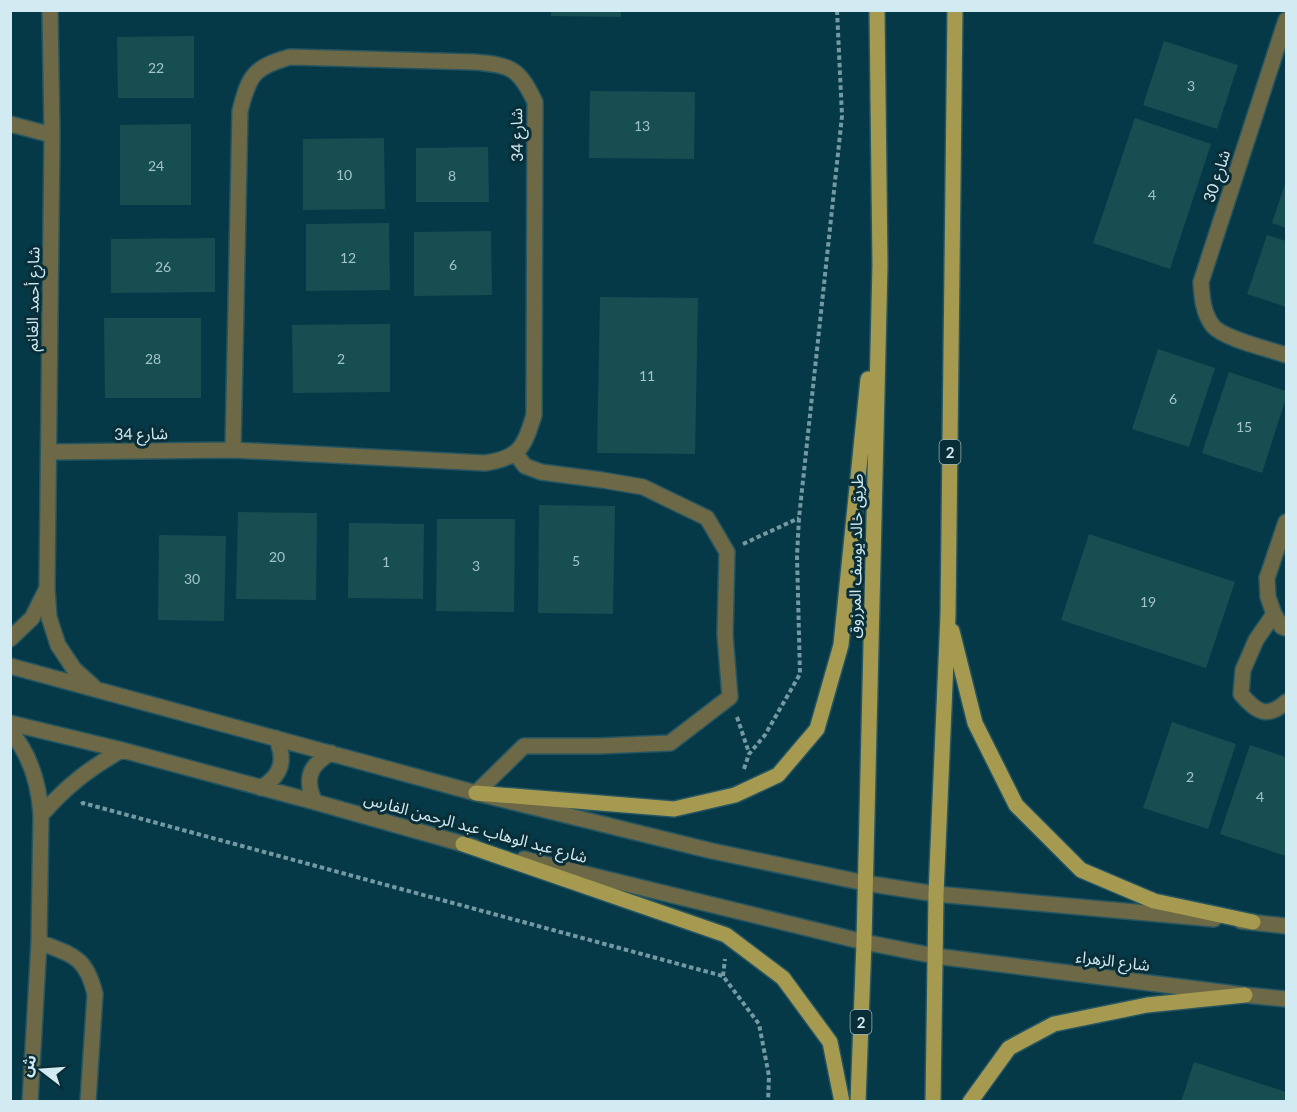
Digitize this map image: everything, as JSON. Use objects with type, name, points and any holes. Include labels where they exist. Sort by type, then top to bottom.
[{"type":"main road","name":"طريق خالد يوسف المرزوق","points":[[858,1101],[864,942],[880,265],[877,10]]},
{"type":"main road","name":"2","points":[[933,1101],[936,894],[948,615],[955,10]]},
{"type":"main road","points":[[476,793],[674,808],[735,795],[778,775],[817,729],[841,645],[880,265]]},
{"type":"main road","points":[[948,615],[975,723],[1016,805],[1081,870],[1154,901],[1253,922]]},
{"type":"main road","points":[[463,844],[726,935],[783,978],[830,1042],[842,1101]]},
{"type":"main road","points":[[970,1101],[1009,1048],[1054,1024],[1147,1005],[1245,995]]},
{"type":"street","name":"شارع أحمد الغانم","points":[[50,10],[52,135],[49,617],[58,645],[74,669],[95,688]]},
{"type":"street","name":"شارع 30","points":[[1287,20],[1201,282],[1202,300],[1207,316],[1215,328],[1227,336],[1287,355]]},
{"type":"street","name":"شارع 34","points":[[49,452],[233,450],[485,463],[501,461],[516,454],[527,436],[534,415],[535,102],[526,83],[511,69],[492,63],[290,57],[270,63],[254,74],[246,89],[240,111],[233,450]]},
{"type":"street","points":[[10,124],[52,135]]},
{"type":"street","points":[[476,793],[524,746],[670,743],[730,697],[725,635],[728,552],[706,518],[644,487],[541,472],[525,466],[516,454]]},
{"type":"street","points":[[1287,522],[1267,578],[1268,597],[1274,614],[1282,627],[1287,628]]},
{"type":"street","name":"شارع أحمد الغانم","points":[[10,639],[32,618],[48,588]]},
{"type":"street","points":[[1274,614],[1256,640],[1243,670],[1241,694],[1251,706],[1265,712],[1278,710],[1287,702]]},
{"type":"street","name":"شارع عبد الوهاب عبد الرحمن الفارس","points":[[10,666],[476,793],[712,851],[865,883],[936,894]]},
{"type":"street","name":"شارع عبد الوهاب عبد الرحمن الفارس","points":[[10,723],[122,750],[463,844],[864,942],[935,956]]},
{"type":"street","points":[[10,731],[31,765],[40,798],[41,815],[39,942],[30,1101]]},
{"type":"street","points":[[261,788],[271,782],[279,772],[282,761],[281,749],[276,738]]},
{"type":"street","points":[[41,815],[77,779],[98,763],[122,750]]},
{"type":"street","points":[[315,802],[310,791],[309,780],[313,768],[320,759],[331,753]]},
{"type":"street","points":[[936,894],[1287,926]]},
{"type":"street","points":[[39,942],[66,952],[81,963],[90,976],[95,994],[87,1101]]},
{"type":"street","name":"شارع الزهراء","points":[[935,956],[1287,999]]},
{"type":"path","points":[[730,697],[749,754],[765,735],[800,674],[797,556],[842,116],[837,10]]},
{"type":"path","points":[[728,552],[800,518]]},
{"type":"path","points":[[72,806],[83,803],[723,976],[759,1024],[769,1076],[768,1101]]},
{"type":"building","points":[[551,10],[621,10],[621,17],[551,16]]},
{"type":"building","points":[[194,36],[194,98],[118,98],[117,37]]},
{"type":"building","points":[[1164,41],[1238,65],[1217,129],[1143,105]]},
{"type":"building","points":[[590,91],[695,92],[694,159],[589,158]]},
{"type":"building","points":[[1135,118],[1211,144],[1170,269],[1093,243]]},
{"type":"building","points":[[191,124],[191,205],[120,205],[120,125]]},
{"type":"building","points":[[384,138],[385,209],[303,210],[303,139]]},
{"type":"building","points":[[488,147],[489,202],[416,202],[416,148]]},
{"type":"building","points":[[1286,181],[1286,228],[1272,223]]},
{"type":"building","points":[[389,223],[390,290],[306,291],[306,224]]},
{"type":"building","points":[[491,231],[492,295],[414,296],[414,232]]},
{"type":"building","points":[[1267,235],[1286,241],[1286,307],[1247,294]]},
{"type":"building","points":[[215,238],[215,292],[111,293],[111,239]]},
{"type":"building","points":[[600,297],[698,298],[695,454],[597,453]]},
{"type":"building","points":[[104,318],[201,318],[201,398],[105,398]]},
{"type":"building","points":[[390,324],[390,392],[293,393],[292,325]]},
{"type":"building","points":[[1158,349],[1215,368],[1189,447],[1132,429]]},
{"type":"building","points":[[1229,372],[1286,391],[1286,398],[1262,473],[1202,453]]},
{"type":"building","points":[[539,505],[615,506],[613,614],[538,613]]},
{"type":"building","points":[[238,512],[317,513],[316,600],[236,599]]},
{"type":"building","points":[[437,519],[515,519],[514,612],[436,611]]},
{"type":"building","points":[[349,523],[424,524],[423,599],[348,598]]},
{"type":"building","points":[[1089,534],[1235,582],[1206,668],[1061,620]]},
{"type":"building","points":[[159,535],[226,536],[224,621],[158,620]]},
{"type":"building","points":[[1172,722],[1236,744],[1208,829],[1143,808]]},
{"type":"building","points":[[1250,745],[1286,757],[1286,856],[1220,834]]},
{"type":"building","points":[[1194,1062],[1286,1092],[1286,1102],[1181,1102]]}]
